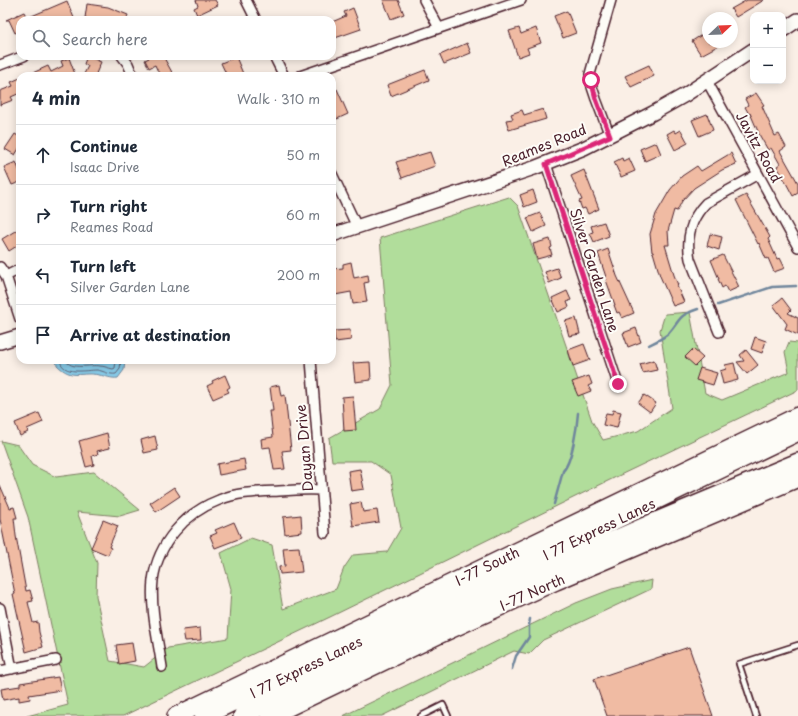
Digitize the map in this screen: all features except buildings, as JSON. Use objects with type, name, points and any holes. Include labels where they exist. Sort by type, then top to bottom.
[{"type":"highway","name":"I-77 South","points":[[176,716],[798,428]]},
{"type":"highway","name":"I 77 Express Lanes","points":[[204,716],[541,556],[798,428]]},
{"type":"highway","name":"I 77 Express Lanes","points":[[242,716],[487,598],[578,556],[652,523],[798,462]]},
{"type":"highway","name":"I-77 North","points":[[270,716],[443,633],[556,581],[798,478]]},
{"type":"main road","points":[[786,28],[798,20]]},
{"type":"main road","name":"Reames Road","points":[[336,234],[546,164],[610,136],[708,81],[750,52]]},
{"type":"main road","points":[[0,342],[16,337]]},
{"type":"street","points":[[246,0],[254,16]]},
{"type":"street","points":[[424,0],[439,28]]},
{"type":"street","points":[[312,72],[521,0]]},
{"type":"street","points":[[610,136],[592,87],[590,74],[611,0]]},
{"type":"street","points":[[0,65],[16,59]]},
{"type":"street","points":[[125,60],[131,72]]},
{"type":"street","points":[[276,60],[282,72]]},
{"type":"street","name":"Javitz Road","points":[[708,81],[798,247]]},
{"type":"street","name":"Silver Garden Lane","points":[[546,164],[618,384]]},
{"type":"street","points":[[719,332],[690,259],[688,248],[689,234],[695,217],[706,203],[758,174]]},
{"type":"street","points":[[336,182],[358,227]]},
{"type":"street","points":[[0,267],[6,276],[16,307]]},
{"type":"street","points":[[6,276],[16,271]]},
{"type":"street","name":"Dayan Drive","points":[[311,364],[325,533]]},
{"type":"street","points":[[162,668],[152,599],[153,580],[160,555],[175,531],[186,519],[197,511],[220,499],[236,495],[264,492],[321,490]]},
{"type":"street","points":[[0,608],[12,669]]},
{"type":"street","points":[[0,671],[56,660]]},
{"type":"lane","points":[[756,716],[739,664],[798,645]]},
{"type":"lane","points":[[421,716],[443,705],[448,716]]},
{"type":"green space","points":[[509,197],[518,206],[592,421],[603,440],[638,431],[672,408],[660,330],[665,314],[690,312],[705,393],[722,400],[789,372],[785,352],[789,342],[798,343],[798,390],[123,716],[27,716],[68,705],[28,517],[1,441],[18,445],[32,465],[56,477],[94,472],[140,510],[120,516],[77,512],[97,563],[96,596],[110,661],[144,667],[168,648],[228,638],[231,589],[221,553],[251,538],[272,545],[283,609],[336,589],[344,568],[353,555],[387,552],[401,528],[391,475],[371,461],[332,461],[329,438],[380,409],[392,385],[380,238]]},
{"type":"green space","points":[[652,580],[651,589],[543,640],[529,654],[514,651],[382,716],[343,716],[576,603],[612,589]]},
{"type":"water","points":[[125,364],[124,370],[118,378],[93,374],[68,373],[57,365]]},
{"type":"waterway","points":[[718,305],[772,287],[796,286]]},
{"type":"waterway","points":[[649,345],[667,335],[680,318],[691,311],[698,309]]},
{"type":"waterway","points":[[554,504],[563,471],[569,460],[578,413]]},
{"type":"waterway","points":[[512,669],[516,656],[529,637],[530,619]]},
{"type":"route","points":[[591,80],[596,99],[610,136],[546,164],[618,384]]}]
